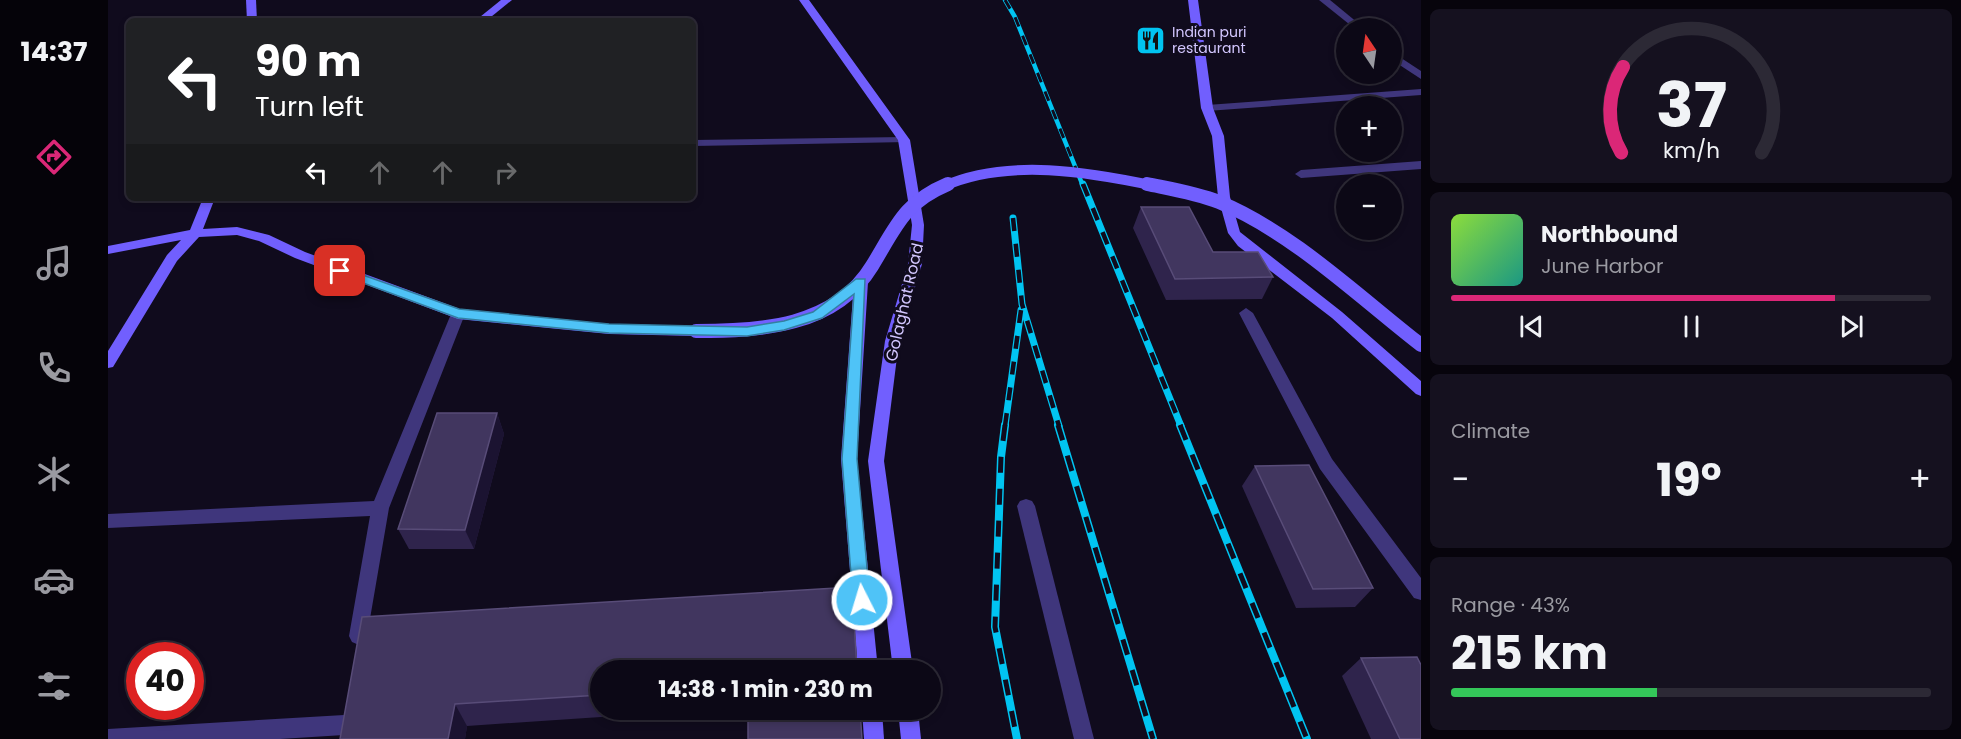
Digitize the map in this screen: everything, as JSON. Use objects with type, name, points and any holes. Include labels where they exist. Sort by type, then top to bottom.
[{"type":"street","points":[[251,0],[252,18]]},
{"type":"street","points":[[484,18],[507,0]]},
{"type":"street","name":"Golaghat Road","points":[[804,0],[904,140],[919,240],[915,264],[892,341],[876,461],[902,660]]},
{"type":"street","points":[[1193,0],[1207,108],[1218,136],[1224,197],[1234,233],[1243,243],[1337,315],[1421,390]]},
{"type":"street","points":[[1324,0],[1346,18]]},
{"type":"street","points":[[1402,62],[1421,76]]},
{"type":"street","points":[[1207,108],[1421,92]]},
{"type":"street","points":[[696,143],[904,140]]},
{"type":"street","points":[[1301,174],[1421,165]]},
{"type":"street","points":[[108,250],[195,233],[237,231],[264,238],[300,255],[458,314],[609,328],[747,332],[784,326],[818,315],[861,282],[887,235],[907,210],[929,192],[958,180],[989,174],[1051,171],[1172,189],[1226,206],[1284,241],[1421,345]]},
{"type":"street","points":[[108,363],[172,258],[195,233],[208,201]]},
{"type":"street","points":[[861,282],[849,459],[867,660]]},
{"type":"street","points":[[1246,313],[1326,464],[1421,592]]},
{"type":"street","points":[[356,657],[380,508],[458,314]]},
{"type":"street","points":[[1026,506],[1084,739]]},
{"type":"street","points":[[108,521],[380,508]]},
{"type":"street","points":[[108,739],[343,732],[348,702]]},
{"type":"street","points":[[873,720],[874,739]]},
{"type":"street","points":[[909,720],[911,739]]},
{"type":"building","points":[[1141,207],[1189,207],[1213,252],[1258,252],[1273,277],[1175,279]]},
{"type":"building","points":[[437,413],[497,413],[465,530],[398,529]]},
{"type":"building","points":[[1309,465],[1373,588],[1313,589],[1255,466]]},
{"type":"building","points":[[852,587],[856,660],[590,660],[590,696],[455,704],[448,739],[340,739],[362,617]]},
{"type":"building","points":[[1417,657],[1421,665],[1421,739],[1400,739],[1361,658]]},
{"type":"building","points":[[748,720],[861,720],[862,739],[748,739]]},
{"type":"railway","points":[[1005,0],[1015,17],[1083,186]]},
{"type":"railway","points":[[1083,184],[1181,426]]},
{"type":"railway","points":[[1013,218],[1022,304],[1059,426]]},
{"type":"railway","points":[[1005,426],[1021,310]]},
{"type":"railway","points":[[1005,425],[1001,457],[995,627],[1017,739]]},
{"type":"railway","points":[[1058,425],[1153,739]]},
{"type":"railway","points":[[1180,425],[1307,739]]},
{"type":"place","name":"Indian puri restaurant","points":[[1151,40]]},
{"type":"route","points":[[340,271],[458,314],[609,328],[696,331],[747,332],[784,326],[818,315],[861,282],[854,357],[849,459],[862,600]]}]
